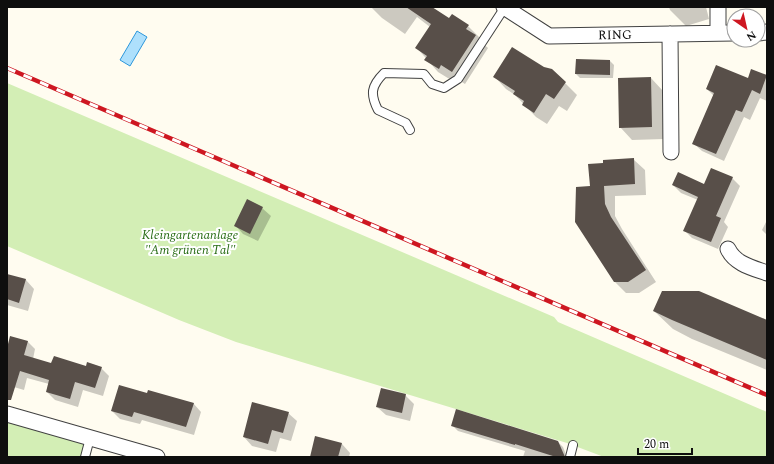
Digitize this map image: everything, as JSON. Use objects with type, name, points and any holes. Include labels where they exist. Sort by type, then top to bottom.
[{"type":"street","name":"RING","points":[[504,7],[549,36],[726,33]]},
{"type":"street","points":[[718,7],[718,33]]},
{"type":"street","points":[[670,34],[670,152]]},
{"type":"street","points":[[728,249],[731,255],[744,264],[767,273]]},
{"type":"street","points":[[7,414],[157,457]]},
{"type":"lane","points":[[410,130],[406,123],[378,110],[372,98],[375,82],[384,73],[424,74],[432,84],[444,88],[458,79],[504,7]]},
{"type":"lane","points":[[85,457],[90,438]]},
{"type":"lane","points":[[570,457],[573,445]]},
{"type":"green space","name":"Kleingartenanlage \"Am grünen Tal\"","points":[[7,83],[554,317],[558,322],[767,412],[767,457],[604,457],[567,443],[236,342],[179,320],[7,246]]},
{"type":"green space","points":[[7,414],[90,438],[85,457],[7,457]]},
{"type":"water","points":[[137,31],[147,37],[130,66],[120,60]]},
{"type":"building","points":[[406,7],[432,7],[449,18],[452,14],[469,25],[466,29],[476,35],[452,72],[441,65],[439,69],[424,60],[427,56],[415,48],[431,24]]},
{"type":"building","points":[[512,47],[544,67],[552,69],[566,82],[554,99],[546,94],[534,113],[522,105],[524,101],[513,94],[515,91],[493,77]]},
{"type":"building","points":[[576,59],[610,60],[610,75],[575,74]]},
{"type":"building","points":[[716,65],[748,78],[751,69],[767,75],[760,94],[752,90],[742,112],[736,110],[716,154],[692,144],[714,93],[706,89]]},
{"type":"building","points":[[651,77],[652,127],[619,128],[618,78]]},
{"type":"building","points":[[634,158],[635,184],[604,186],[605,204],[611,217],[646,270],[628,282],[614,282],[575,222],[576,187],[590,186],[588,164],[603,163],[603,160]]},
{"type":"building","points":[[711,168],[733,177],[716,216],[721,218],[711,242],[683,231],[698,197],[672,185],[678,172],[704,184]]},
{"type":"building","points":[[247,199],[263,207],[250,234],[234,226]]},
{"type":"building","points":[[7,274],[26,279],[19,303],[7,299]]},
{"type":"building","points":[[662,291],[699,291],[767,320],[767,360],[653,311]]},
{"type":"building","points":[[10,336],[28,341],[24,355],[51,363],[54,356],[86,366],[87,362],[102,367],[95,388],[75,382],[70,399],[46,392],[49,380],[20,371],[11,400],[7,400],[7,348]]},
{"type":"building","points":[[119,385],[147,393],[148,390],[194,403],[186,427],[134,412],[132,417],[111,411]]},
{"type":"building","points":[[381,388],[406,394],[402,413],[376,407]]},
{"type":"building","points":[[252,402],[289,412],[283,433],[272,430],[268,444],[243,437]]},
{"type":"building","points":[[456,409],[558,441],[565,457],[556,457],[451,426]]},
{"type":"building","points":[[315,436],[342,443],[338,457],[310,457]]},
{"type":"railway","points":[[7,68],[767,395]]}]
